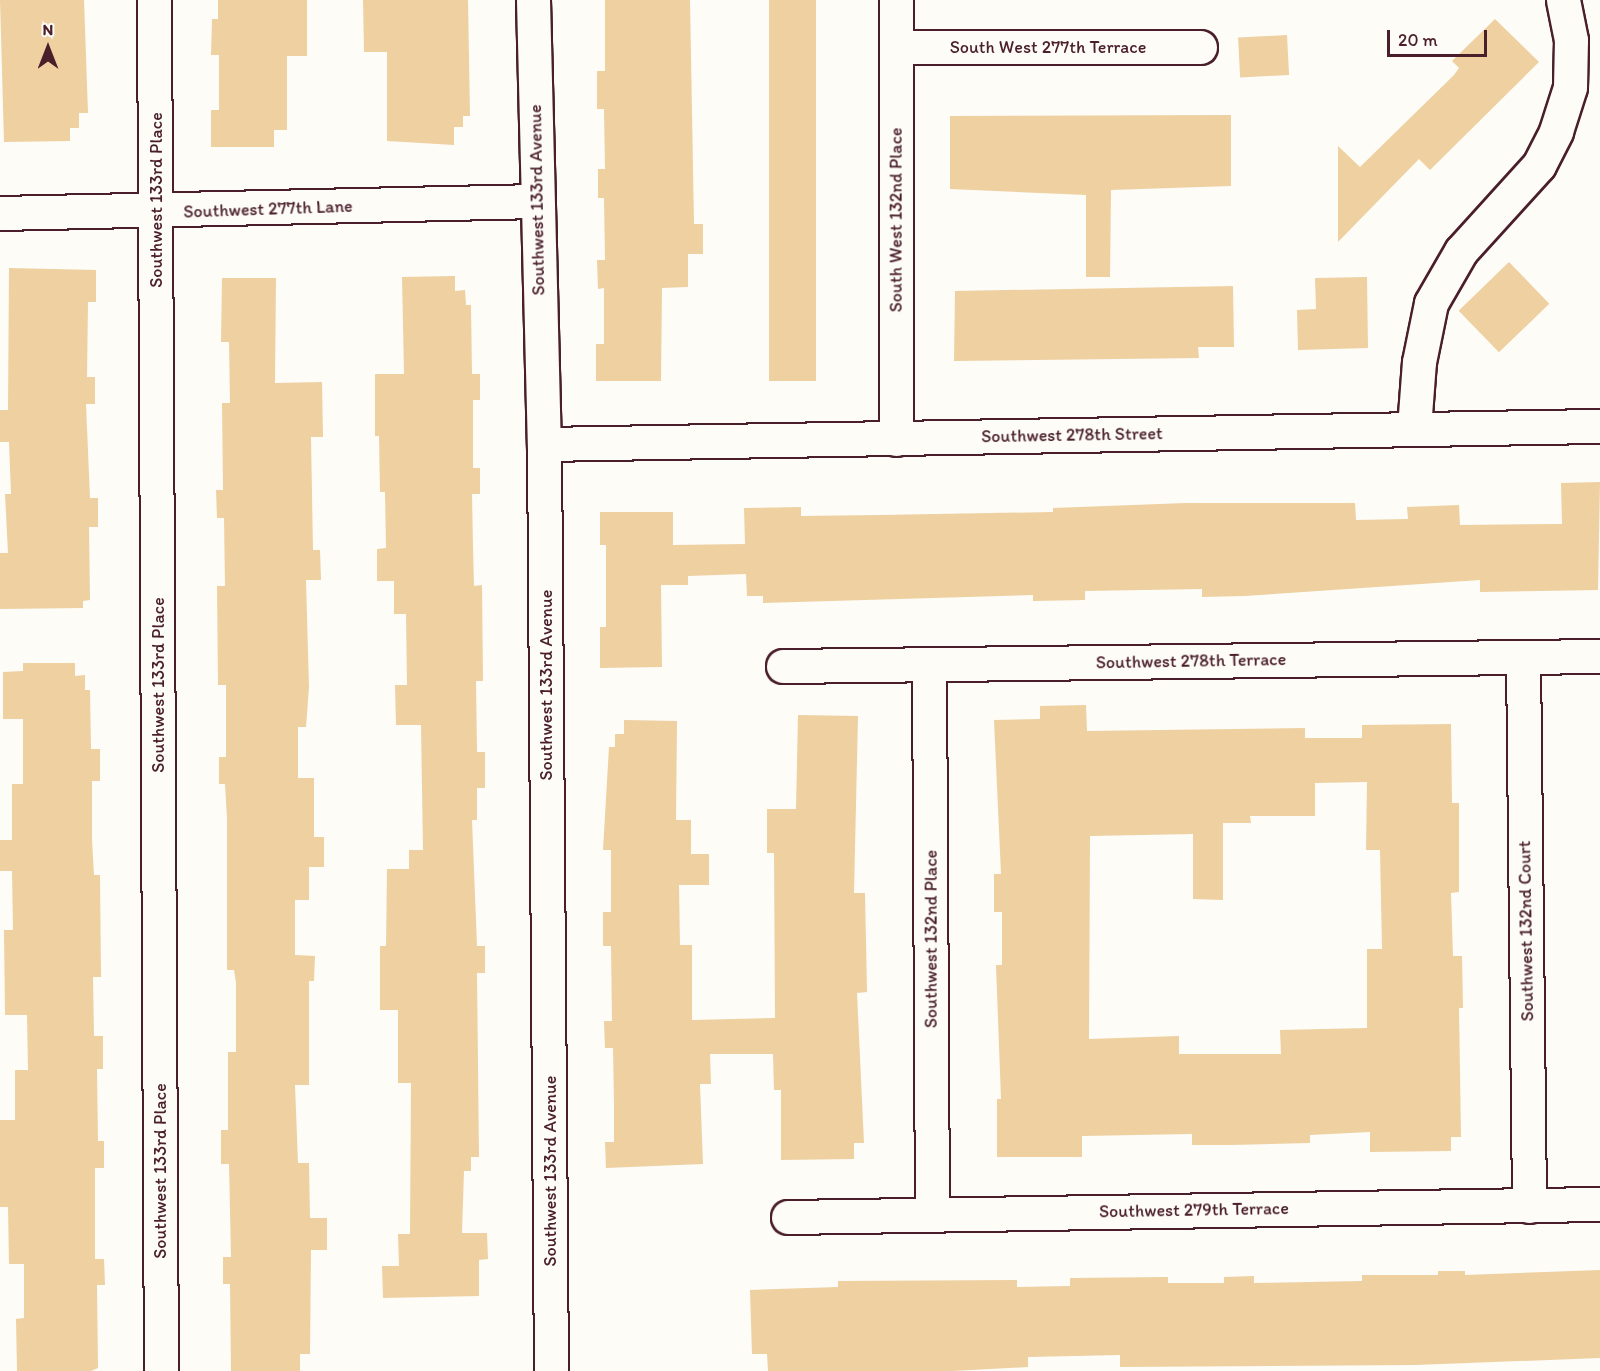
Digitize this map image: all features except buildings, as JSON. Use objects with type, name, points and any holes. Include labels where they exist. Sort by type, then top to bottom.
[{"type":"street","name":"Southwest 133rd Place","points":[[154,0],[161,1371]]},
{"type":"street","name":"Southwest 133rd Avenue","points":[[533,0],[535,201],[544,444],[551,1371]]},
{"type":"street","name":"South West 132nd Place","points":[[896,0],[896,439]]},
{"type":"street","points":[[1414,428],[1419,362],[1431,303],[1461,251],[1539,165],[1556,131],[1570,87],[1571,40],[1563,0]]},
{"type":"street","name":"South West 277th Terrace","points":[[896,47],[1200,47]]},
{"type":"street","name":"Southwest 277th Lane","points":[[0,213],[156,212],[535,201]]},
{"type":"street","name":"Southwest 278th Street","points":[[544,444],[1600,426]]},
{"type":"street","name":"Southwest 278th Terrace","points":[[783,666],[1600,656]]},
{"type":"street","name":"Southwest 132nd Court","points":[[1523,657],[1529,1206]]},
{"type":"street","name":"Southwest 132nd Place","points":[[929,665],[932,1213]]},
{"type":"street","name":"Southwest 279th Terrace","points":[[788,1217],[1600,1204]]}]
